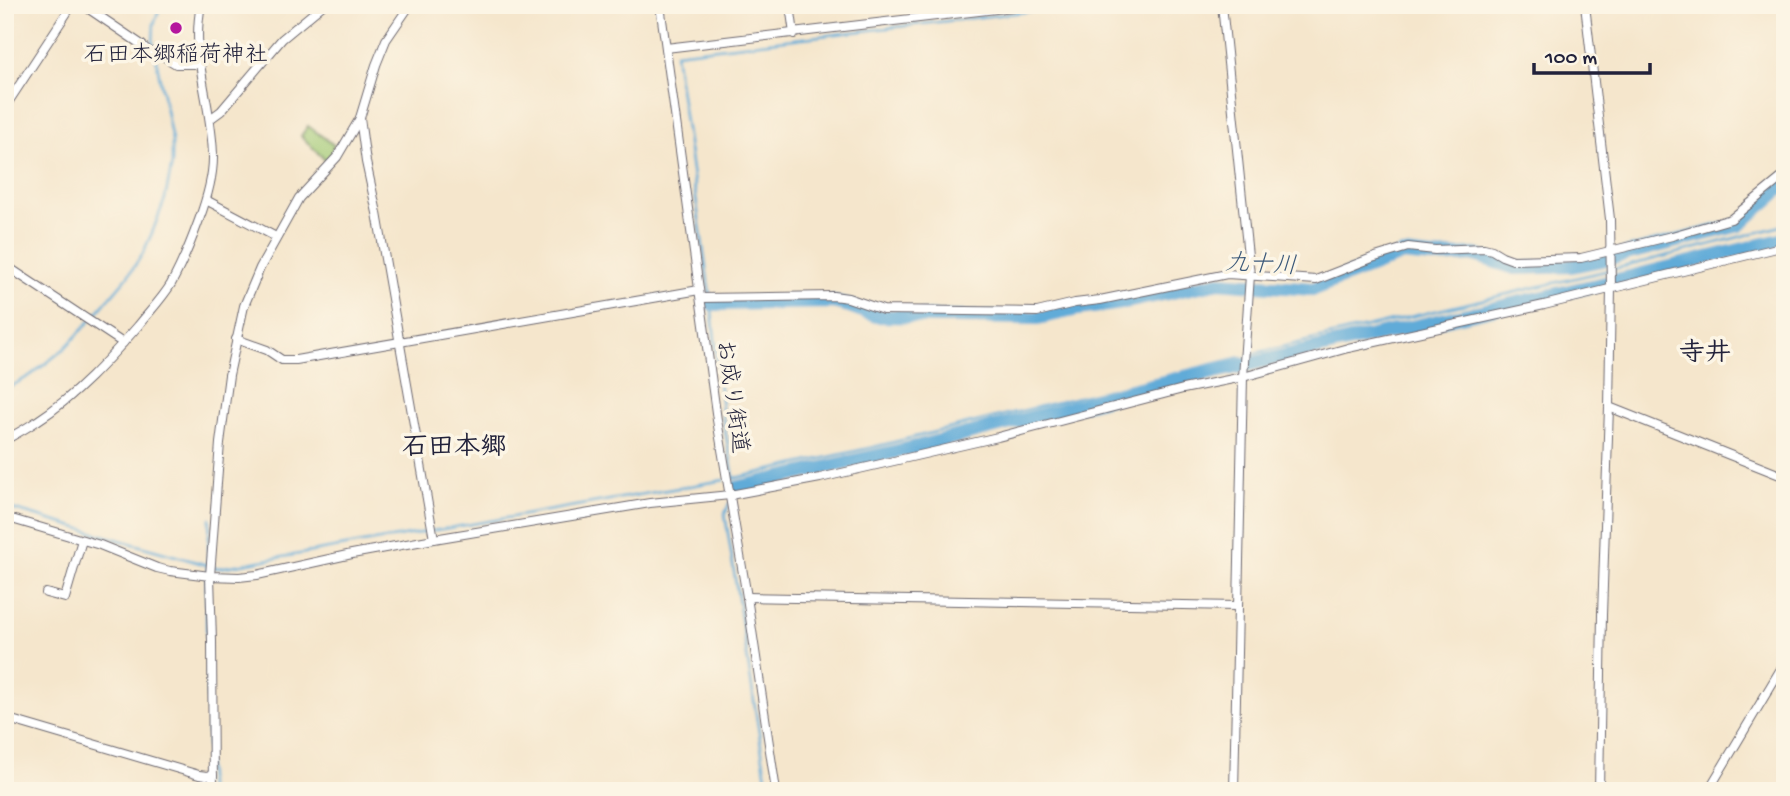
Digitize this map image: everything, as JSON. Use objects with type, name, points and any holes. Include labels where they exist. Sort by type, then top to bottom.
[{"type":"street","points":[[5,107],[72,5]]},
{"type":"street","points":[[83,5],[148,51],[160,54],[176,64],[199,64]]},
{"type":"street","points":[[5,440],[63,401],[123,343],[160,300],[187,251],[206,200],[213,163],[210,119],[199,64],[197,33],[201,5]]},
{"type":"street","points":[[210,119],[221,111],[282,40],[323,5]]},
{"type":"street","points":[[397,5],[403,14]]},
{"type":"street","points":[[213,791],[209,576],[220,443],[229,375],[244,306],[276,237],[299,198],[337,157],[360,118],[386,40],[410,5]]},
{"type":"street","name":"お成り街道","points":[[660,5],[717,420],[776,791]]},
{"type":"street","points":[[790,5],[794,34]]},
{"type":"street","points":[[666,48],[1029,5]]},
{"type":"street","points":[[1222,5],[1250,275],[1243,377],[1234,791]]},
{"type":"street","points":[[1584,5],[1610,219],[1609,407],[1602,615],[1600,791]]},
{"type":"street","points":[[360,118],[434,539]]},
{"type":"street","points":[[236,340],[267,350],[282,360],[296,360],[700,294],[832,296],[883,310],[1037,312],[1227,274],[1316,280],[1408,247],[1435,250],[1484,248],[1513,260],[1581,258],[1731,219],[1785,175]]},
{"type":"street","points":[[206,200],[276,237]]},
{"type":"street","points":[[5,517],[114,550],[170,571],[209,576],[257,575],[434,539],[650,503],[730,495],[879,465],[1184,389],[1243,377],[1348,348],[1500,315],[1785,246]]},
{"type":"street","points":[[5,265],[123,343]]},
{"type":"street","points":[[1609,407],[1785,477]]},
{"type":"street","points":[[46,593],[65,598],[82,540]]},
{"type":"street","points":[[747,597],[1237,606]]},
{"type":"street","points":[[1708,791],[1785,662]]},
{"type":"street","points":[[5,718],[199,775],[214,775]]},
{"type":"green space","points":[[308,126],[334,145],[334,151],[326,161],[301,136]]},
{"type":"waterway","points":[[5,390],[31,375],[64,349],[84,328],[128,276],[152,233],[165,199],[172,164],[172,141],[153,43],[154,24],[161,5]]},
{"type":"waterway","points":[[710,295],[675,53],[1083,5]]},
{"type":"waterway","name":"九十川","points":[[712,304],[832,302],[876,316],[1038,318],[1219,282],[1313,289],[1403,254],[1432,257],[1475,255],[1515,268],[1572,266],[1739,225],[1785,185]]},
{"type":"waterway","points":[[1248,355],[1639,263],[1785,225]]},
{"type":"waterway","points":[[736,488],[920,446],[1188,378],[1601,284],[1785,239]]},
{"type":"waterway","points":[[711,301],[723,419],[734,478]]},
{"type":"waterway","points":[[731,479],[1242,357]]},
{"type":"waterway","points":[[214,567],[724,480]]},
{"type":"waterway","points":[[729,504],[725,514],[768,791]]},
{"type":"waterway","points":[[5,507],[207,565]]},
{"type":"waterway","points":[[208,791],[206,587],[210,518]]},
{"type":"place","name":"石田本郷稲荷神社","points":[[176,28]]},
{"type":"district","name":"寺井","points":[[1705,351]]},
{"type":"district","name":"石田本郷","points":[[454,445]]}]
